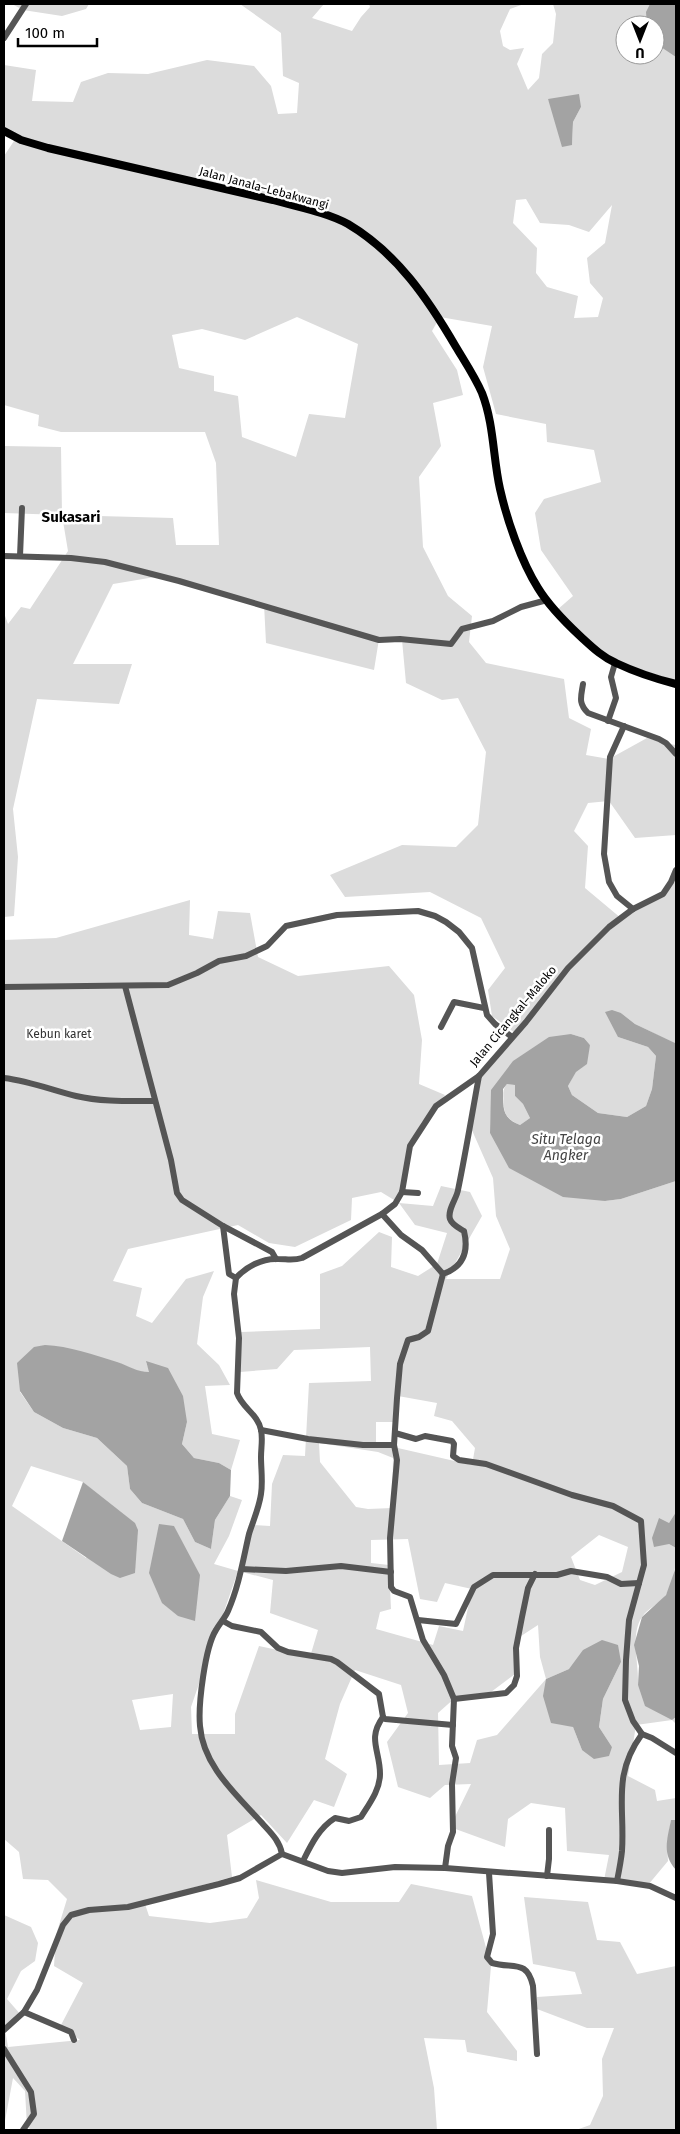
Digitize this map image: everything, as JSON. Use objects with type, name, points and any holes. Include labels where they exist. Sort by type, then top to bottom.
[{"type":"main road","name":"Jalan Janala–Lebakwangi","points":[[4,131],[48,148],[306,209],[348,224],[383,249],[405,270],[449,334],[482,394],[491,428],[505,508],[528,571],[547,600],[593,649],[614,663],[676,684]]},
{"type":"street","points":[[4,38],[26,4]]},
{"type":"street","points":[[20,556],[22,508]]},
{"type":"street","points":[[4,556],[71,558],[105,562],[180,581],[379,640],[400,639],[451,644],[462,629],[493,621],[521,607],[547,600]]},
{"type":"street","points":[[608,721],[616,698],[611,677],[614,663]]},
{"type":"street","points":[[583,684],[580,700],[583,708],[588,713],[659,739],[666,743],[676,754]]},
{"type":"street","points":[[624,726],[609,764],[604,854],[609,882],[617,896],[632,909]]},
{"type":"street","name":"Jalan Cicangkal–Maloko","points":[[402,1192],[410,1146],[426,1118],[442,1100],[479,1076],[568,968],[610,928],[632,909],[663,894],[676,870]]},
{"type":"street","points":[[4,987],[168,985],[219,962],[246,956],[267,946],[286,926],[337,915],[418,911],[435,916],[446,922],[459,932],[472,948],[487,1015],[512,1037]]},
{"type":"street","points":[[125,986],[171,1160],[177,1193],[182,1200],[223,1226],[272,1252],[276,1259]]},
{"type":"street","points":[[441,1028],[454,1002],[484,1008]]},
{"type":"street","points":[[445,1868],[448,1846],[453,1832],[452,1784],[456,1758],[452,1746],[454,1699],[444,1675],[423,1640],[410,1597],[394,1591],[391,1587],[390,1538],[394,1507],[396,1460],[394,1445],[400,1364],[408,1340],[419,1337],[428,1331],[443,1274],[460,1265],[465,1255],[467,1242],[464,1231],[450,1220],[450,1213],[458,1195],[479,1076]]},
{"type":"street","points":[[4,1078],[20,1080],[78,1096],[126,1101],[154,1101]]},
{"type":"street","points":[[418,1194],[402,1192],[395,1204],[382,1214],[302,1258],[294,1261],[276,1259],[251,1266],[236,1278],[234,1294],[239,1338],[237,1393],[239,1400],[257,1419],[261,1430],[261,1495],[249,1535],[242,1569],[223,1622],[215,1630],[209,1650],[199,1705],[203,1747],[211,1763],[223,1779],[275,1838],[282,1854],[328,1871],[342,1873],[386,1868],[445,1868],[650,1886],[676,1898]]},
{"type":"street","points":[[382,1214],[401,1235],[422,1250],[443,1274]]},
{"type":"street","points":[[223,1226],[229,1274],[236,1278]]},
{"type":"street","points":[[261,1430],[308,1439],[363,1445],[394,1445]]},
{"type":"street","points":[[395,1433],[416,1439],[425,1436],[452,1441],[454,1444],[453,1456],[459,1460],[486,1464],[572,1495],[613,1506],[641,1521],[644,1565],[629,1620],[625,1700],[633,1721],[642,1734],[676,1753]]},
{"type":"street","points":[[242,1569],[286,1571],[341,1566],[391,1572]]},
{"type":"street","points":[[418,1620],[456,1624],[474,1587],[493,1575],[557,1575],[571,1571],[607,1577],[621,1584],[639,1583]]},
{"type":"street","points":[[454,1699],[506,1693],[514,1685],[517,1676],[516,1648],[528,1588],[535,1574]]},
{"type":"street","points":[[223,1622],[232,1626],[261,1632],[278,1648],[288,1652],[331,1659],[379,1694],[383,1717],[376,1726],[374,1736],[380,1774],[376,1792],[361,1817],[349,1821],[335,1818],[324,1830],[317,1833],[303,1861]]},
{"type":"street","points":[[383,1717],[385,1719],[453,1725]]},
{"type":"street","points":[[617,1882],[622,1852],[621,1787],[625,1766],[642,1734]]},
{"type":"street","points":[[547,1876],[549,1859],[548,1830]]},
{"type":"street","points":[[4,2030],[24,2012],[37,1990],[63,1925],[71,1915],[89,1910],[128,1907],[240,1878],[282,1854]]},
{"type":"street","points":[[489,1873],[493,1934],[487,1957],[492,1963],[519,1966],[526,1969],[531,1976],[537,2054]]},
{"type":"street","points":[[24,2012],[71,2032],[74,2040]]},
{"type":"street","points":[[4,2049],[31,2092],[34,2114],[24,2130]]},
{"type":"green space","points":[[12,4],[89,4],[86,9],[62,16],[23,10]]},
{"type":"green space","name":"Kebun karet","points":[[240,4],[324,4],[312,18],[352,31],[370,7],[369,4],[524,4],[510,9],[500,31],[503,46],[510,50],[524,48],[517,64],[528,90],[539,78],[542,54],[553,43],[556,14],[553,4],[676,4],[676,681],[614,661],[582,637],[557,610],[573,596],[541,550],[535,513],[544,499],[601,482],[594,450],[547,442],[546,424],[496,414],[483,367],[492,326],[440,317],[432,331],[457,370],[463,395],[433,403],[441,446],[419,477],[423,547],[448,596],[472,616],[469,642],[486,663],[564,679],[569,718],[591,729],[586,755],[609,759],[647,738],[675,745],[676,835],[635,838],[609,801],[588,803],[574,831],[588,846],[585,888],[622,919],[667,891],[676,872],[676,1047],[674,1043],[635,1024],[621,1013],[618,1037],[648,1047],[656,1056],[652,1089],[646,1106],[627,1117],[598,1113],[572,1095],[568,1086],[590,1045],[584,1038],[571,1034],[492,1090],[490,1133],[605,1201],[621,1199],[676,1181],[676,1512],[669,1523],[669,1544],[676,1548],[675,1567],[668,1591],[663,1599],[642,1617],[636,1632],[638,1685],[672,1720],[636,1725],[628,1776],[655,1790],[657,1801],[676,1798],[676,1820],[671,1820],[667,1844],[668,1861],[648,1885],[604,1880],[609,1855],[567,1851],[565,1808],[531,1803],[508,1819],[505,1847],[450,1827],[471,1784],[445,1785],[430,1798],[398,1787],[387,1742],[408,1713],[401,1685],[355,1670],[340,1704],[325,1759],[347,1774],[334,1807],[314,1800],[287,1843],[261,1815],[227,1835],[232,1877],[144,1901],[149,1916],[210,1923],[247,1918],[259,1898],[256,1880],[331,1902],[399,1902],[411,1884],[472,1896],[491,1966],[487,2012],[517,2051],[517,2061],[467,2052],[465,2040],[424,2038],[434,2088],[437,2130],[31,2130],[27,2126],[25,2091],[13,2078],[4,2126],[4,1915],[31,1927],[38,1943],[35,1961],[21,1971],[7,1999],[21,2015],[5,2029],[8,2047],[80,2040],[61,2025],[83,1983],[54,1966],[56,1935],[67,1899],[48,1880],[23,1879],[19,1852],[4,1839],[4,940],[56,938],[190,900],[189,935],[213,939],[218,911],[250,913],[258,957],[298,976],[389,966],[414,995],[422,1040],[419,1084],[445,1095],[421,1123],[410,1146],[399,1203],[433,1206],[441,1186],[470,1192],[482,1216],[446,1279],[500,1279],[510,1249],[496,1216],[493,1178],[471,1128],[480,1076],[515,1033],[492,1016],[488,990],[505,968],[481,918],[430,892],[345,897],[330,875],[402,845],[456,847],[478,825],[486,752],[458,698],[442,700],[406,683],[402,640],[379,639],[374,670],[266,643],[264,604],[167,575],[113,584],[73,664],[132,664],[119,704],[37,699],[13,809],[18,857],[14,916],[4,917],[4,613],[8,624],[21,607],[30,609],[68,551],[62,515],[173,518],[176,545],[219,545],[216,463],[205,432],[61,432],[38,426],[39,415],[4,405],[4,156],[16,138],[4,130],[4,65],[36,70],[32,101],[73,102],[81,82],[108,73],[148,74],[207,60],[254,66],[271,86],[278,114],[297,113],[299,83],[283,76],[281,33]],"holes":[[[548,99],[581,107],[573,122],[572,145]],[[526,199],[540,223],[569,225],[589,232],[612,205],[605,243],[587,258],[590,283],[603,298],[598,317],[574,318],[578,296],[547,287],[536,273],[537,248],[513,223],[516,200]],[[297,317],[358,344],[345,418],[309,414],[296,457],[242,437],[238,396],[214,391],[214,376],[179,368],[172,335],[202,329],[245,340]],[[381,1192],[399,1203],[415,1225],[447,1233],[437,1264],[418,1276],[391,1267],[392,1237],[379,1232],[342,1266],[320,1274],[320,1329],[241,1332],[240,1372],[277,1369],[294,1350],[370,1347],[371,1381],[309,1383],[305,1456],[283,1455],[272,1484],[270,1526],[254,1525],[238,1571],[214,1564],[229,1536],[242,1500],[230,1496],[215,1520],[211,1549],[195,1542],[183,1519],[142,1503],[130,1489],[127,1466],[97,1438],[63,1428],[34,1412],[20,1392],[119,1363],[139,1372],[150,1372],[146,1362],[187,1422],[182,1444],[194,1458],[219,1463],[231,1470],[240,1440],[212,1434],[205,1386],[230,1385],[219,1365],[197,1344],[203,1297],[214,1271],[186,1279],[152,1323],[136,1316],[142,1288],[113,1281],[128,1249],[238,1225],[269,1243],[295,1247],[351,1220],[352,1198]],[[398,1396],[437,1403],[434,1416],[452,1421],[475,1448],[472,1465],[376,1443],[376,1422],[393,1422]],[[319,1443],[378,1452],[393,1458],[392,1508],[368,1509],[356,1507],[320,1462]],[[31,1466],[83,1482],[106,1502],[86,1558],[12,1506]],[[599,1535],[628,1547],[622,1572],[595,1585],[580,1580],[571,1557]],[[408,1539],[420,1599],[437,1602],[445,1583],[472,1589],[463,1631],[439,1626],[433,1645],[376,1629],[380,1612],[391,1609],[389,1565],[371,1563],[371,1540]],[[238,1571],[273,1580],[270,1613],[318,1630],[310,1657],[259,1646],[235,1714],[235,1734],[192,1734],[191,1707]],[[538,1625],[540,1657],[546,1679],[497,1735],[477,1740],[470,1763],[439,1765],[438,1713],[456,1697],[483,1698],[519,1671],[518,1638]],[[621,1662],[603,1699],[599,1727],[612,1747],[582,1750],[573,1727],[546,1679],[569,1669]],[[173,1694],[171,1727],[140,1730],[132,1700]]]},
{"type":"green space","points":[[4,446],[61,447],[62,515],[4,513]]},
{"type":"green space","points":[[507,1084],[515,1085],[515,1096],[523,1104],[530,1118],[520,1125],[512,1121],[505,1112],[504,1088]]},
{"type":"green space","points":[[524,1897],[588,1902],[597,1940],[620,1942],[637,1974],[676,1966],[676,2130],[576,2130],[590,2125],[603,2096],[602,2059],[614,2028],[587,2028],[537,2009],[537,1997],[582,1994],[575,1972],[533,1964]]},
{"type":"water","points":[[650,4],[676,4],[676,57],[665,50],[665,15],[646,15]]},
{"type":"water","points":[[579,94],[581,107],[573,122],[572,145],[562,147],[548,99]]},
{"type":"water","name":"Situ Telaga Angker","points":[[612,1010],[621,1013],[635,1024],[675,1043],[676,1181],[621,1199],[605,1201],[563,1197],[509,1168],[490,1133],[491,1090],[513,1061],[549,1037],[571,1034],[584,1038],[590,1045],[587,1064],[576,1072],[568,1086],[572,1095],[598,1113],[627,1117],[646,1106],[652,1089],[656,1056],[648,1047],[618,1037],[605,1012]],"holes":[[[507,1084],[515,1085],[515,1096],[523,1104],[530,1118],[520,1125],[509,1119],[504,1111],[503,1089]]]},
{"type":"water","points":[[45,1345],[81,1351],[141,1371],[149,1372],[146,1361],[168,1368],[183,1396],[187,1422],[182,1444],[194,1458],[219,1463],[231,1470],[230,1496],[215,1520],[211,1549],[195,1542],[183,1519],[142,1503],[130,1489],[127,1466],[97,1438],[63,1428],[34,1412],[20,1391],[17,1363],[34,1347]]},
{"type":"water","points":[[83,1482],[135,1523],[138,1530],[135,1573],[120,1578],[62,1541]]},
{"type":"water","points":[[676,1512],[676,1548],[669,1544],[654,1547],[652,1538],[659,1518],[669,1523]]},
{"type":"water","points":[[159,1524],[174,1526],[200,1575],[195,1621],[178,1616],[162,1603],[149,1573]]},
{"type":"water","points":[[676,1567],[676,1717],[672,1720],[645,1706],[638,1685],[639,1666],[634,1645],[642,1617],[666,1595]]},
{"type":"water","points":[[602,1640],[618,1645],[621,1662],[603,1699],[599,1727],[612,1747],[609,1756],[594,1759],[582,1750],[573,1727],[551,1723],[543,1696],[546,1679],[569,1669],[583,1650]]},
{"type":"water","points":[[671,1820],[676,1820],[676,1870],[667,1852]]},
{"type":"district","name":"Sukasari","points":[[71,517]]}]
